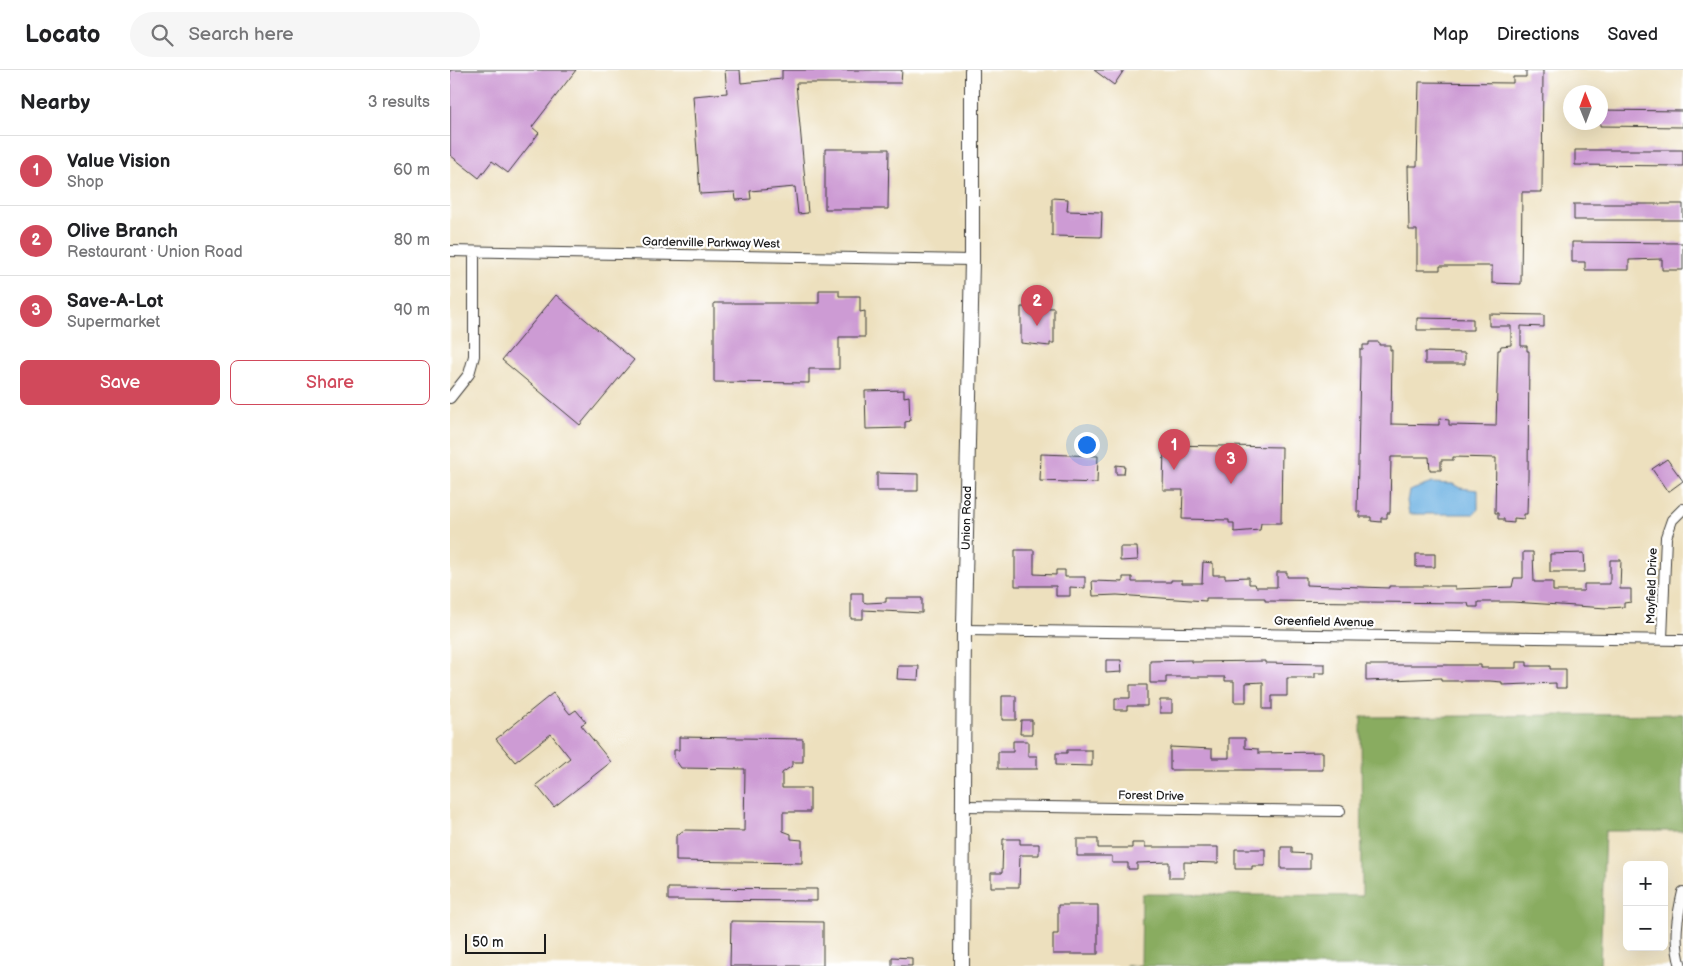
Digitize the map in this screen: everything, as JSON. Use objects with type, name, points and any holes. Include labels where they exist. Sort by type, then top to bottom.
[{"type":"main road","name":"Union Road","points":[[962,966],[964,630],[972,260],[972,70]]},
{"type":"street","name":"Gardenville Parkway West","points":[[450,252],[972,260]]},
{"type":"street","points":[[450,398],[469,374],[474,356],[474,252]]},
{"type":"street","name":"Mayfield Drive","points":[[1662,639],[1666,537],[1672,520],[1683,509]]},
{"type":"street","name":"Greenfield Avenue","points":[[964,630],[1683,640]]},
{"type":"street","name":"Forest Drive","points":[[963,806],[1340,811]]},
{"type":"street","points":[[1682,966],[1678,954],[1677,919],[1683,892]]},
{"type":"green space","points":[[1683,714],[1683,831],[1605,831],[1600,966],[1125,966],[1141,965],[1142,894],[1362,896],[1361,717]]},
{"type":"water","points":[[1432,483],[1453,484],[1460,488],[1478,490],[1478,509],[1474,514],[1409,514],[1407,501],[1409,491]]},
{"type":"building","points":[[450,70],[576,70],[532,127],[539,133],[508,173],[492,161],[479,178],[450,155]]},
{"type":"building","points":[[725,70],[740,70],[741,83],[782,79],[782,70],[902,70],[901,83],[796,83],[808,213],[798,214],[795,187],[750,191],[751,199],[736,200],[735,192],[700,194],[693,96],[727,93]]},
{"type":"building","points":[[1094,70],[1124,70],[1114,85]]},
{"type":"building","points":[[1526,70],[1543,70],[1542,192],[1522,192],[1521,284],[1492,283],[1492,266],[1440,266],[1440,270],[1417,270],[1417,230],[1409,230],[1408,166],[1417,166],[1419,82],[1513,83],[1513,77],[1526,77]]},
{"type":"building","points":[[1608,110],[1683,111],[1683,127],[1608,126]]},
{"type":"building","points":[[825,149],[889,149],[888,209],[825,209]]},
{"type":"building","points":[[1575,150],[1683,150],[1683,166],[1575,165]]},
{"type":"building","points":[[1052,198],[1068,199],[1067,211],[1102,212],[1101,237],[1052,236]]},
{"type":"building","points":[[1574,204],[1683,204],[1683,220],[1574,220]]},
{"type":"building","points":[[1572,242],[1683,243],[1683,270],[1662,270],[1662,259],[1629,260],[1629,270],[1585,270],[1585,262],[1572,262]]},
{"type":"building","points":[[819,290],[839,290],[839,296],[860,296],[860,312],[865,311],[865,337],[839,337],[839,369],[809,369],[809,383],[714,382],[714,303],[819,303]]},
{"type":"building","points":[[556,295],[634,360],[580,425],[502,360]]},
{"type":"building","points":[[1021,307],[1054,308],[1054,343],[1050,343],[1050,346],[1021,343]]},
{"type":"building","points":[[1489,314],[1544,315],[1544,327],[1521,326],[1521,346],[1527,346],[1527,351],[1529,351],[1527,514],[1524,514],[1524,519],[1514,518],[1514,523],[1504,522],[1504,519],[1498,519],[1498,513],[1495,513],[1496,458],[1453,457],[1453,460],[1441,460],[1441,470],[1430,470],[1429,457],[1391,457],[1390,513],[1387,513],[1387,518],[1381,518],[1381,522],[1371,521],[1371,517],[1360,517],[1360,512],[1357,512],[1360,350],[1363,350],[1363,345],[1369,345],[1369,342],[1379,342],[1379,345],[1390,345],[1390,350],[1392,350],[1391,424],[1439,425],[1439,419],[1449,420],[1449,425],[1496,426],[1498,350],[1500,350],[1501,346],[1511,345],[1511,326],[1489,326]]},
{"type":"building","points":[[1417,318],[1473,319],[1473,330],[1417,330]]},
{"type":"building","points":[[1425,352],[1465,353],[1465,364],[1425,364]]},
{"type":"building","points":[[904,390],[904,397],[909,396],[910,421],[905,422],[905,428],[866,429],[865,391]]},
{"type":"building","points":[[1164,445],[1282,447],[1281,523],[1261,523],[1260,530],[1234,532],[1234,523],[1229,523],[1229,520],[1182,519],[1183,490],[1163,490]]},
{"type":"building","points":[[1041,454],[1098,456],[1097,483],[1040,481]]},
{"type":"building","points":[[1667,459],[1683,481],[1668,492],[1652,469]]},
{"type":"building","points":[[1116,465],[1125,466],[1124,474],[1116,474]]},
{"type":"building","points":[[877,473],[918,474],[918,491],[877,491]]},
{"type":"building","points":[[1120,547],[1137,547],[1138,560],[1120,561]]},
{"type":"building","points":[[1015,550],[1034,550],[1034,574],[1056,575],[1056,570],[1065,570],[1065,577],[1085,577],[1085,588],[1070,587],[1070,596],[1056,596],[1056,586],[1015,586]]},
{"type":"building","points":[[1523,552],[1533,552],[1534,582],[1553,582],[1553,591],[1584,591],[1584,584],[1610,584],[1610,560],[1621,560],[1620,589],[1631,589],[1631,602],[1624,603],[1624,607],[1607,608],[1512,602],[1478,602],[1478,607],[1469,607],[1468,603],[1265,601],[1265,598],[1206,598],[1206,601],[1117,595],[1093,596],[1092,581],[1123,582],[1123,577],[1132,577],[1132,582],[1171,582],[1171,580],[1182,580],[1182,583],[1202,583],[1203,562],[1213,563],[1213,575],[1225,575],[1225,578],[1249,577],[1249,584],[1255,584],[1256,587],[1277,587],[1277,572],[1287,572],[1287,577],[1306,577],[1306,585],[1389,588],[1389,586],[1455,586],[1455,589],[1512,587],[1514,578],[1523,578]]},
{"type":"building","points":[[1584,553],[1585,572],[1550,572],[1550,554]]},
{"type":"building","points":[[1416,554],[1435,554],[1435,567],[1416,567]]},
{"type":"building","points":[[851,593],[863,593],[863,602],[867,603],[886,602],[886,598],[922,598],[922,613],[863,610],[863,619],[851,619]]},
{"type":"building","points":[[1106,660],[1121,660],[1122,672],[1106,673]]},
{"type":"building","points":[[1192,660],[1192,662],[1265,661],[1265,663],[1325,664],[1325,673],[1315,673],[1315,678],[1287,678],[1287,696],[1272,696],[1272,709],[1263,709],[1263,682],[1246,683],[1246,702],[1234,702],[1234,681],[1225,681],[1225,677],[1166,677],[1166,683],[1150,683],[1150,661]]},
{"type":"building","points":[[1516,662],[1527,662],[1527,666],[1550,666],[1550,669],[1566,669],[1566,688],[1556,688],[1556,683],[1502,685],[1502,682],[1490,681],[1441,681],[1441,678],[1366,681],[1366,665],[1481,665],[1481,668],[1516,668]]},
{"type":"building","points":[[898,666],[919,666],[918,680],[897,679]]},
{"type":"building","points":[[1130,685],[1147,685],[1147,706],[1127,706],[1127,710],[1115,710],[1115,698],[1130,698]]},
{"type":"building","points":[[553,693],[570,714],[576,710],[586,722],[581,725],[611,762],[554,807],[536,785],[570,758],[551,734],[515,762],[496,739]]},
{"type":"building","points":[[1002,696],[1016,696],[1016,720],[1002,720]]},
{"type":"building","points":[[1160,700],[1172,700],[1172,713],[1160,713]]},
{"type":"building","points":[[1021,720],[1032,720],[1032,734],[1020,734]]},
{"type":"building","points":[[679,737],[803,739],[803,762],[792,762],[792,766],[782,773],[782,788],[810,788],[810,812],[783,812],[783,831],[791,834],[791,839],[802,840],[802,863],[676,861],[676,836],[684,830],[744,831],[745,769],[681,768],[674,758],[674,750],[679,750]]},
{"type":"building","points":[[1229,738],[1245,738],[1245,748],[1258,749],[1258,753],[1323,752],[1323,770],[1170,770],[1170,747],[1212,749],[1212,758],[1229,758]]},
{"type":"building","points":[[1013,741],[1028,741],[1028,756],[1037,756],[1037,769],[998,769],[998,752],[1013,752]]},
{"type":"building","points":[[1067,750],[1092,750],[1092,766],[1056,765],[1056,753],[1067,753]]},
{"type":"building","points":[[1003,839],[1020,839],[1020,844],[1039,844],[1039,855],[1020,855],[1019,887],[991,887],[991,873],[1002,873]]},
{"type":"building","points":[[1077,839],[1098,839],[1098,848],[1132,848],[1132,843],[1145,843],[1145,847],[1218,847],[1218,863],[1184,862],[1184,878],[1169,878],[1169,862],[1137,863],[1137,869],[1128,869],[1128,863],[1112,863],[1112,856],[1077,856]]},
{"type":"building","points":[[1281,847],[1292,847],[1292,853],[1310,854],[1310,869],[1281,869]]},
{"type":"building","points":[[1235,849],[1265,849],[1265,866],[1252,866],[1252,869],[1235,869]]},
{"type":"building","points":[[668,888],[817,889],[817,901],[668,900]]},
{"type":"building","points":[[1058,905],[1098,905],[1098,954],[1053,954],[1053,934],[1058,934]]},
{"type":"building","points":[[731,921],[823,922],[823,966],[730,966]]},
{"type":"building","points":[[892,957],[912,958],[912,966],[892,966]]},
{"type":"place","name":"Olive Branch","points":[[1037,326]]},
{"type":"place","name":"Value Vision","points":[[1174,470]]},
{"type":"place","name":"Save-A-Lot","points":[[1231,484]]}]
